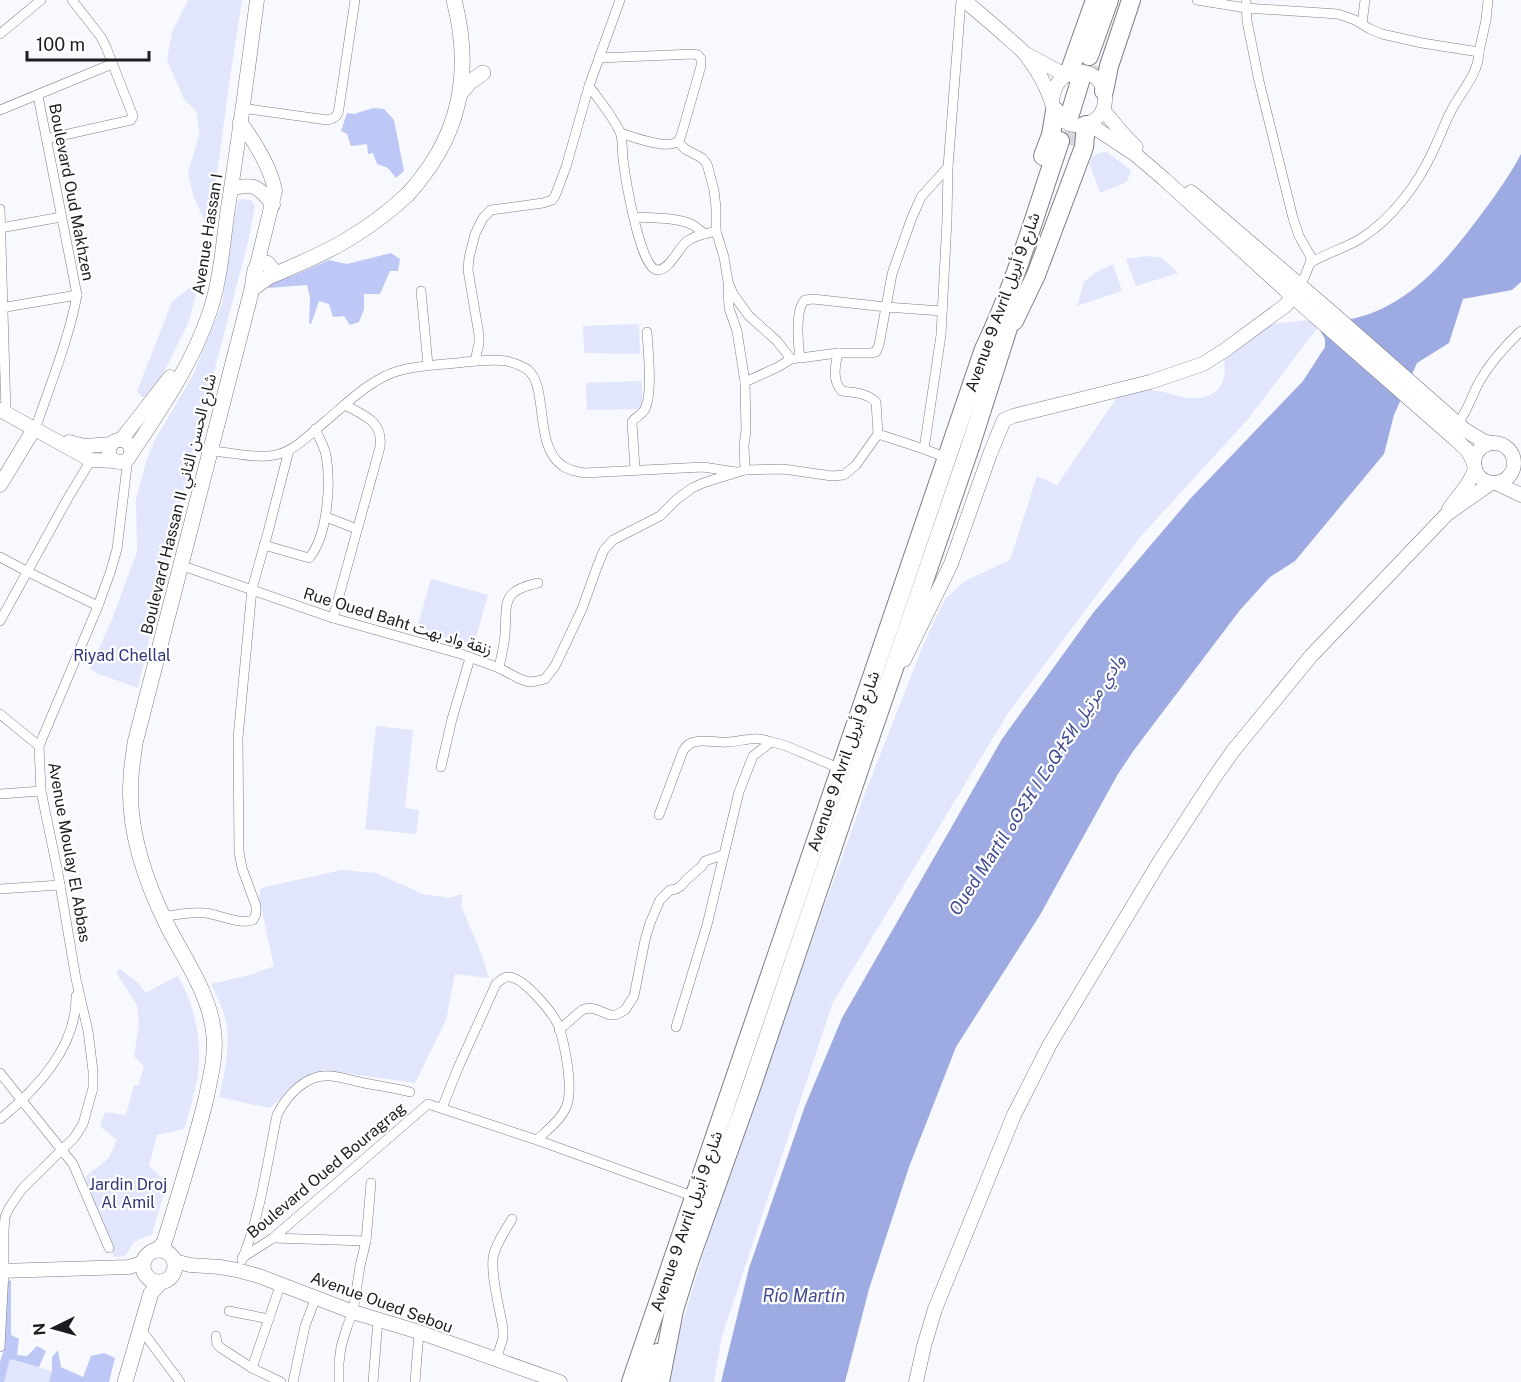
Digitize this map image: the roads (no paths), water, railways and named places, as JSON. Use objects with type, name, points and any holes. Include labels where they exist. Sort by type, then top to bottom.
[{"type":"highway","points":[[984,349],[994,302],[1051,135],[1072,116],[1082,80],[1095,0]]},
{"type":"highway","points":[[1109,0],[1094,58],[1121,0]]},
{"type":"highway","points":[[1082,80],[1109,66],[1131,0]]},
{"type":"highway","points":[[1003,344],[1044,256],[1084,147],[1072,116]]},
{"type":"highway","name":"Avenue 9 Avril شارع 9 أبريل","points":[[631,1382],[984,349],[996,324],[1065,143],[966,458],[674,1310],[660,1382]]},
{"type":"highway","points":[[647,1382],[674,1310]]},
{"type":"main road","points":[[264,270],[318,246],[369,217],[405,186],[419,166],[432,145],[446,113],[452,91],[454,58],[452,30],[444,0]]},
{"type":"main road","points":[[264,270],[307,261],[344,242],[392,208],[408,194],[426,172],[443,145],[455,115],[460,94],[463,57],[461,32],[454,0]]},
{"type":"main road","points":[[460,94],[470,82],[483,73]]},
{"type":"main road","name":"Boulevard Hassan II شارع الحسن الثاني","points":[[167,1255],[211,1075],[214,1035],[210,1014],[201,989],[163,917],[146,873],[134,830],[130,780],[135,743],[252,289],[264,270]]},
{"type":"main road","points":[[124,1382],[140,1328],[145,1276],[148,1254],[167,1255],[172,1276],[167,1280],[145,1276]]},
{"type":"street","points":[[0,34],[41,0]]},
{"type":"street","points":[[46,139],[131,120],[133,116],[100,37],[72,0]]},
{"type":"street","name":"Avenue Hassan I","points":[[91,460],[114,443],[165,386],[192,340],[204,309],[220,229],[250,0]]},
{"type":"street","name":"Avenue Hassan I","points":[[125,458],[161,409],[188,363],[211,309],[219,273],[257,0]]},
{"type":"street","points":[[241,115],[327,120],[338,114],[355,0]]},
{"type":"street","points":[[475,361],[479,343],[468,270],[475,234],[483,218],[491,210],[543,203],[554,198],[566,167],[589,86],[620,0]]},
{"type":"street","points":[[962,0],[1025,53],[1082,80],[1105,104],[1095,120],[1072,116],[1054,88],[1059,80],[1082,80]]},
{"type":"street","points":[[924,449],[938,361],[948,168],[962,0]]},
{"type":"street","points":[[1197,0],[1338,14],[1383,34],[1479,52]]},
{"type":"street","points":[[1362,24],[1365,0]]},
{"type":"street","points":[[1310,263],[1366,235],[1407,194],[1427,164],[1450,113],[1476,69],[1488,0]]},
{"type":"street","points":[[889,681],[910,647],[951,564],[1004,420],[1023,413],[1150,382],[1203,364],[1286,305],[1305,276],[1311,257],[1299,236],[1293,218],[1259,81],[1249,33],[1246,4]]},
{"type":"street","points":[[1025,53],[1041,78],[1072,116],[1136,155],[1326,316],[1439,417],[1463,446],[1482,479],[1521,495]]},
{"type":"street","points":[[599,58],[691,54],[700,57],[701,66],[678,142],[671,145],[621,133]]},
{"type":"street","points":[[0,110],[112,64]]},
{"type":"street","points":[[589,86],[621,133],[623,161],[634,217],[645,257],[652,268],[662,269],[669,264],[687,241],[716,231]]},
{"type":"street","name":"Boulevard Oud Makhzen","points":[[38,96],[77,295]]},
{"type":"street","points":[[1103,110],[1143,154],[1227,221],[1296,290]]},
{"type":"street","name":"Boulevard Hassan II شارع الحسن الثاني","points":[[241,115],[264,161],[275,191],[262,246],[264,270]]},
{"type":"street","points":[[210,451],[276,455],[288,450],[382,378],[396,372],[428,365],[507,361],[530,371],[538,392],[546,442],[554,458],[571,471],[670,470],[703,467],[741,471],[746,431],[745,382],[737,331],[729,308],[724,257],[716,231],[714,190],[708,164],[678,142]]},
{"type":"street","points":[[745,382],[795,359],[838,353],[876,352],[892,274],[911,220],[921,197],[948,168]]},
{"type":"street","points":[[231,189],[244,185],[252,186],[264,194],[273,205]]},
{"type":"street","points":[[0,209],[3,412],[91,460],[125,458],[131,450],[128,443],[85,446],[55,436],[50,437]]},
{"type":"street","points":[[0,228],[61,217]]},
{"type":"street","points":[[634,217],[681,221],[691,224],[705,234]]},
{"type":"street","points":[[728,282],[736,301],[748,316],[795,359]]},
{"type":"street","points":[[421,291],[428,365]]},
{"type":"street","points":[[0,485],[38,421],[77,295],[2,308]]},
{"type":"street","points":[[795,359],[801,305],[808,299],[942,311]]},
{"type":"street","points":[[1458,424],[1490,364],[1521,331]]},
{"type":"street","points":[[635,470],[632,423],[644,410],[648,395],[647,332]]},
{"type":"street","points":[[838,353],[835,366],[838,387],[842,391],[871,397],[876,402],[878,434],[947,458]]},
{"type":"street","points":[[333,618],[381,438],[374,422],[345,405]]},
{"type":"street","points":[[916,1382],[935,1309],[1014,1115],[1050,1044],[1160,861],[1214,778],[1254,724],[1326,639],[1447,514],[1494,483],[1509,477],[1513,468],[1517,470],[1509,450],[1474,436],[1458,424],[1439,417]]},
{"type":"street","points":[[264,545],[309,558],[316,551],[326,518],[328,484],[326,454],[315,429]]},
{"type":"street","name":"Rue Oued Baht زنقة واد بهت","points":[[180,565],[333,618],[470,658],[529,682],[545,679],[555,666],[578,618],[604,550],[613,540],[660,516],[692,488],[741,471],[783,469],[832,476],[844,475],[856,465],[878,434]]},
{"type":"street","points":[[114,443],[110,453],[125,458]]},
{"type":"street","points":[[1447,514],[1456,498],[1468,485],[1479,450],[1492,444]]},
{"type":"street","points":[[163,917],[198,913],[246,922],[253,920],[256,914],[239,852],[238,738],[252,589],[288,450]]},
{"type":"street","name":"Avenue Moulay El Abbas","points":[[76,979],[41,791],[39,746],[110,573],[117,549],[125,458]]},
{"type":"street","points":[[0,621],[91,460]]},
{"type":"street","points":[[326,518],[357,529]]},
{"type":"street","points":[[0,557],[98,606]]},
{"type":"street","points":[[499,668],[507,602],[516,590],[538,583]]},
{"type":"street","points":[[441,767],[470,658]]},
{"type":"street","points":[[0,714],[39,746]]},
{"type":"street","points":[[659,815],[683,751],[693,742],[729,742],[758,738],[784,745],[841,769]]},
{"type":"street","points":[[676,1027],[707,925],[746,770],[753,756],[771,742]]},
{"type":"street","points":[[0,794],[41,791]]},
{"type":"street","points":[[560,1030],[582,1010],[588,1008],[610,1015],[616,1015],[625,1010],[634,996],[645,939],[660,900],[670,890],[681,886],[705,861],[723,855]]},
{"type":"street","points":[[0,889],[60,885]]},
{"type":"street","points":[[537,1140],[563,1113],[568,1101],[564,1045],[552,1014],[522,982],[510,976],[496,984],[442,1108],[694,1197]]},
{"type":"street","points":[[0,1119],[23,1100],[47,1073],[65,1043],[75,1014],[76,979]]},
{"type":"street","points":[[0,1347],[4,1230],[9,1208],[22,1189],[74,1138],[83,1124],[93,1088],[88,1031],[76,979]]},
{"type":"street","points":[[0,1073],[74,1164],[109,1248]]},
{"type":"street","points":[[240,1264],[251,1237],[277,1115],[283,1103],[300,1086],[310,1080],[329,1075],[410,1092]]},
{"type":"street","name":"Boulevard Oued Bouragrag","points":[[240,1264],[428,1104],[442,1108]]},
{"type":"street","points":[[339,1382],[341,1347],[353,1312],[366,1241],[371,1183]]},
{"type":"street","points":[[496,1360],[503,1338],[503,1329],[495,1280],[494,1257],[512,1219]]},
{"type":"street","points":[[273,1238],[366,1241]]},
{"type":"street","name":"Avenue Oued Sebou","points":[[167,1255],[190,1265],[220,1267],[240,1264],[281,1284],[353,1312],[419,1332],[560,1382]]},
{"type":"street","points":[[2,1271],[145,1276]]},
{"type":"street","points":[[252,1368],[281,1284]]},
{"type":"street","points":[[293,1382],[305,1326],[315,1297]]},
{"type":"street","points":[[229,1311],[269,1319]]},
{"type":"street","points":[[373,1382],[378,1320]]},
{"type":"street","points":[[140,1328],[180,1382]]},
{"type":"street","points":[[415,1382],[419,1332]]},
{"type":"street","points":[[216,1336],[217,1344],[221,1348],[252,1368],[281,1382]]},
{"type":"water","name":"Río Martín","points":[[1521,154],[1521,282],[1512,290],[1463,299],[1449,343],[1417,363],[1394,415],[1384,454],[1295,561],[1270,577],[1240,610],[1134,750],[1118,774],[1040,915],[956,1047],[909,1167],[869,1289],[845,1382],[721,1382],[749,1268],[805,1106],[842,1018],[1002,739],[1093,613],[1190,499],[1303,381],[1325,347],[1325,339],[1318,327],[1372,313],[1403,296],[1429,276],[1463,238],[1498,191]]},
{"type":"tunnel","points":[[1091,83],[1099,60]]},
{"type":"tunnel","points":[[1070,145],[1078,118]]},
{"type":"park label","name":"Riyad Chellal","points":[[122,655]]},
{"type":"park label","name":"Jardin Droj Al Amil","points":[[128,1193]]},
{"type":"water label","name":"Oued Martil ⴰⵙⵉⴼ ⵏ ⵎⴰⵕⵜⵉⵍ وادي مرتيل","points":[[1037,785]]}]
